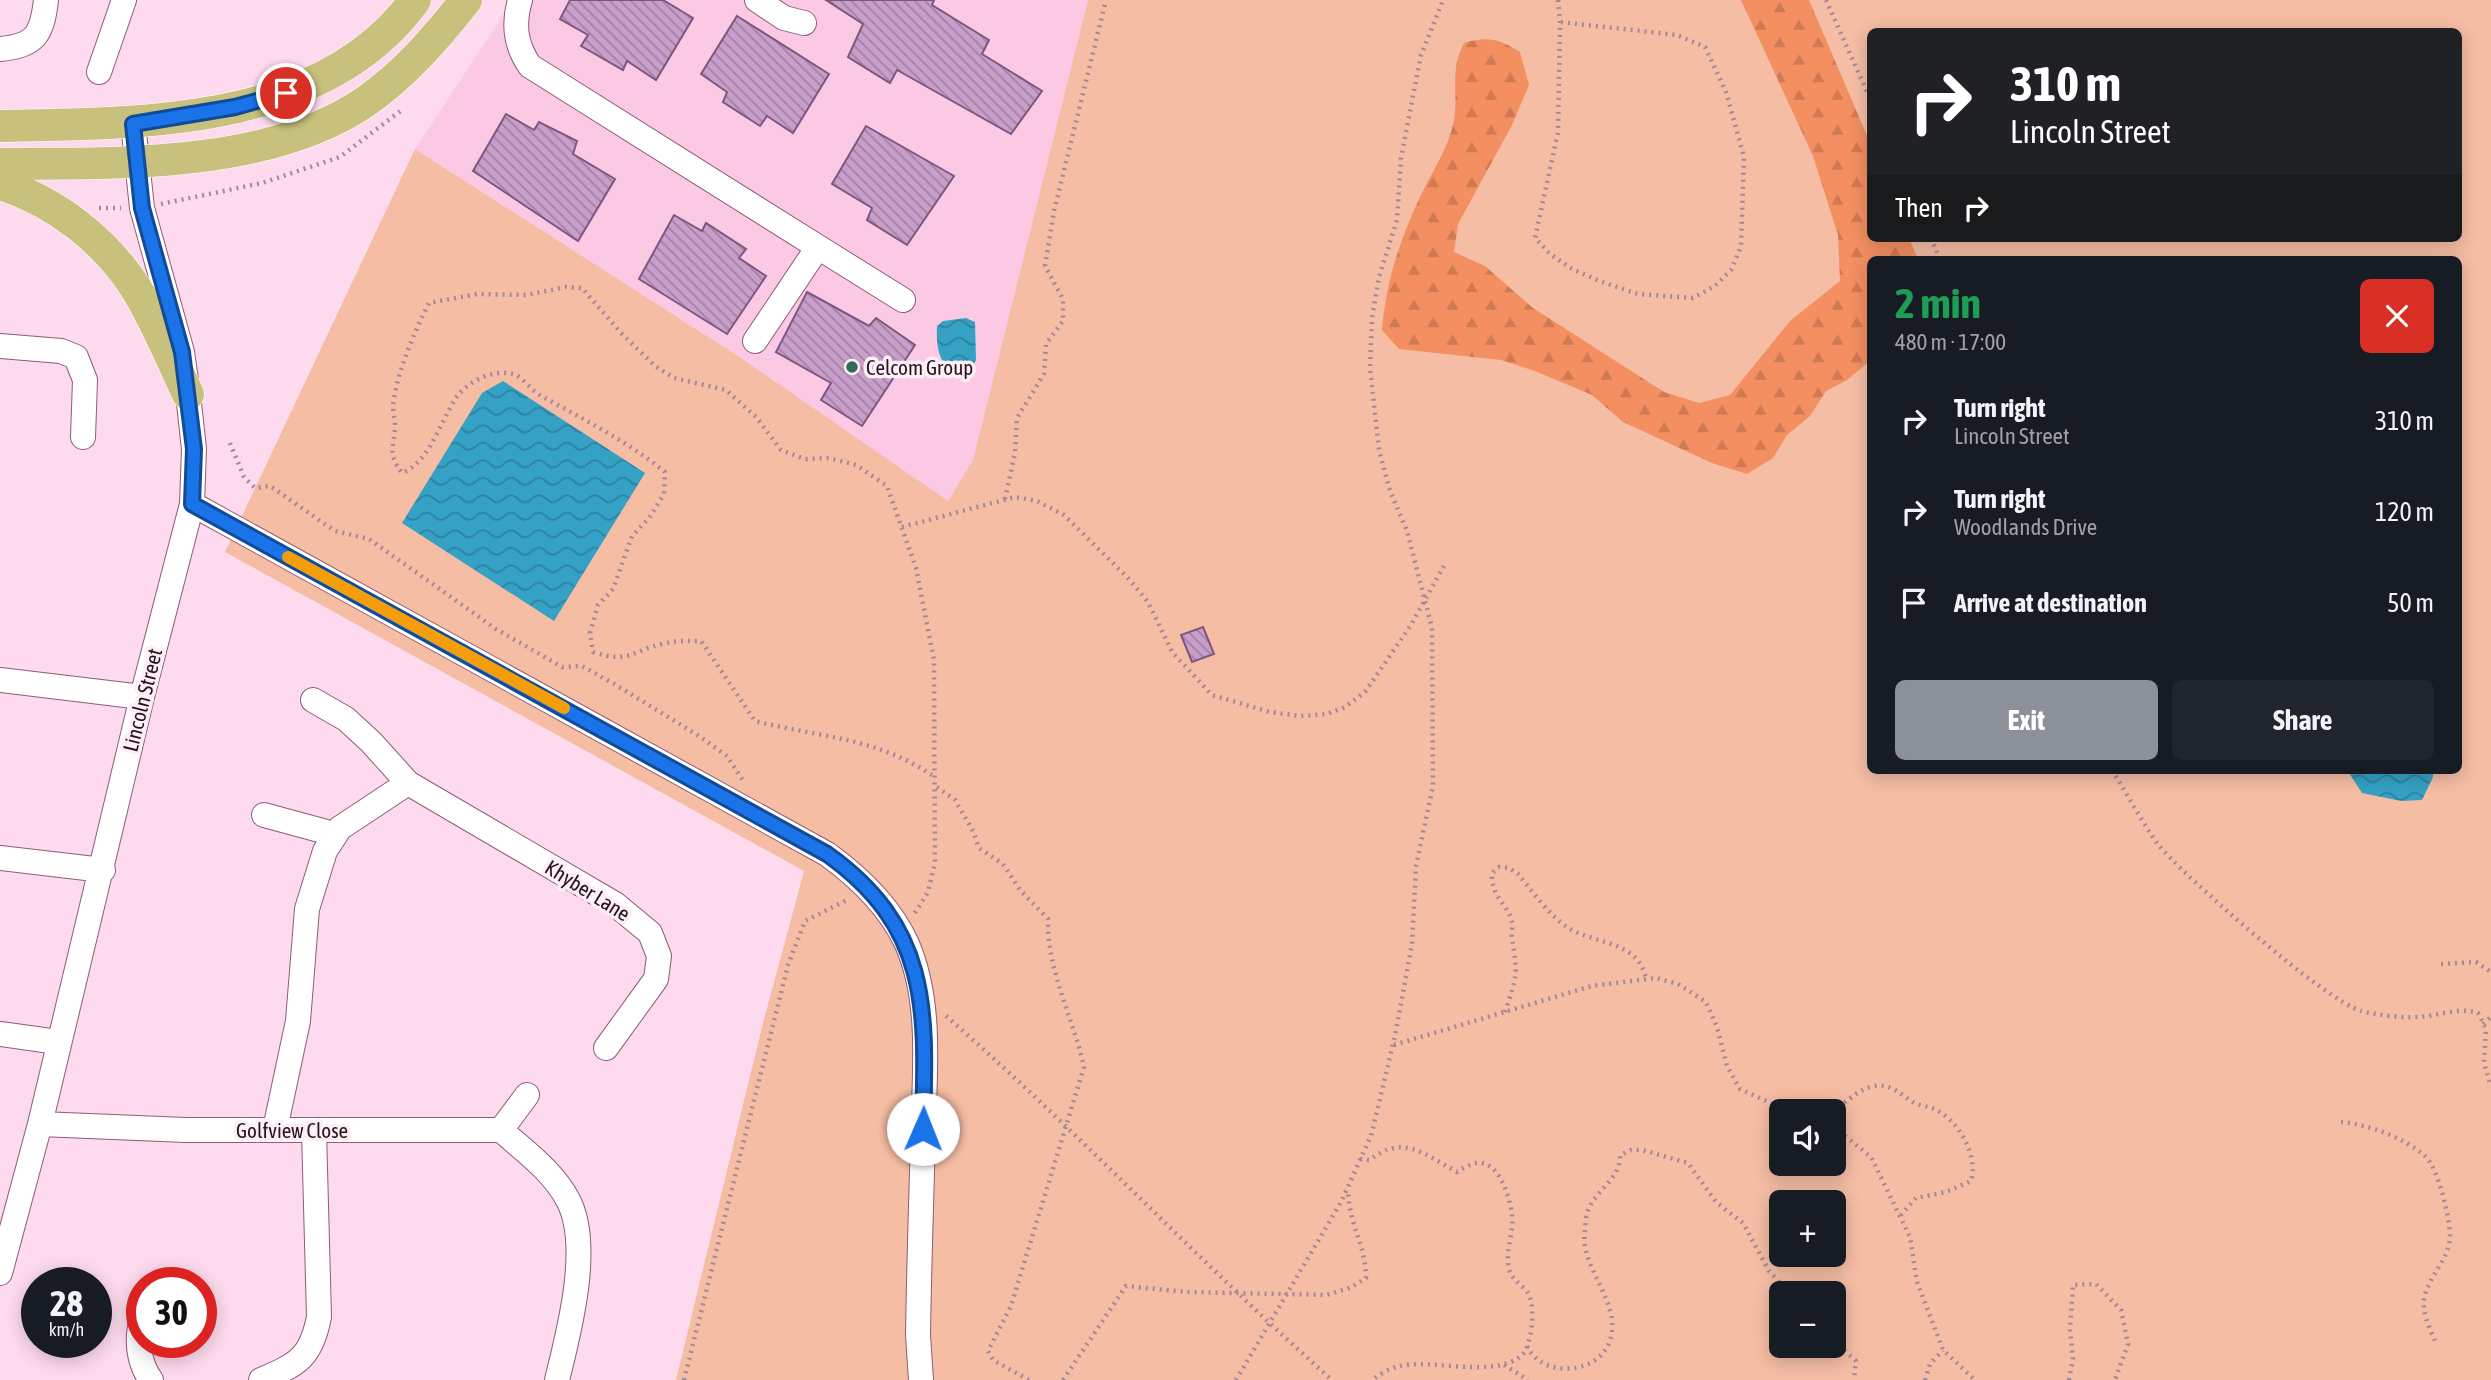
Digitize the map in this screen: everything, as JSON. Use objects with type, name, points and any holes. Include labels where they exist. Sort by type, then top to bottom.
[{"type":"main road","points":[[0,126],[133,124],[235,107],[286,93],[335,70],[373,43],[404,15],[415,0]]},
{"type":"main road","points":[[0,164],[137,163],[269,143],[312,127],[363,103],[398,76],[432,43],[466,0]]},
{"type":"main road","points":[[0,184],[54,208],[117,263],[135,288],[188,394]]},
{"type":"street","points":[[0,49],[29,43],[35,37],[43,23],[46,0]]},
{"type":"street","points":[[99,72],[124,0]]},
{"type":"street","points":[[520,0],[516,15],[517,44],[530,66],[903,300]]},
{"type":"street","points":[[757,0],[784,18],[804,23]]},
{"type":"street","name":"Lincoln Street","points":[[0,1273],[40,1124],[58,1042],[103,870],[142,697],[192,504],[194,449],[182,352],[142,208],[133,124]]},
{"type":"street","points":[[755,341],[818,247]]},
{"type":"street","points":[[0,346],[61,351],[76,357],[85,380],[83,437]]},
{"type":"street","points":[[192,504],[827,854],[855,874],[881,904],[897,925],[907,946],[920,991],[925,1061],[918,1335],[921,1380]]},
{"type":"street","points":[[0,680],[142,697]]},
{"type":"street","name":"Khyber Lane","points":[[313,700],[346,719],[372,742],[408,783],[615,904],[650,933],[659,956],[656,979],[606,1048]]},
{"type":"street","points":[[275,1129],[298,1021],[307,909],[325,852],[334,834],[408,783]]},
{"type":"street","points":[[264,815],[334,834]]},
{"type":"street","points":[[0,858],[103,870]]},
{"type":"street","points":[[0,1034],[58,1042]]},
{"type":"street","points":[[527,1095],[501,1130],[552,1177],[567,1197],[575,1219],[578,1263],[567,1338],[557,1380]]},
{"type":"street","name":"Golfview Close","points":[[40,1124],[186,1130],[501,1130]]},
{"type":"street","points":[[261,1380],[293,1366],[308,1352],[314,1340],[319,1317],[314,1131]]},
{"type":"street","points":[[142,1358],[151,1380]]},
{"type":"path","points":[[1005,499],[1015,453],[1017,418],[1044,374],[1046,344],[1063,321],[1063,299],[1045,266],[1054,211],[1106,0]]},
{"type":"path","points":[[1236,1380],[1348,1187],[1371,1136],[1393,1045],[1412,944],[1416,866],[1433,786],[1432,628],[1407,531],[1390,491],[1379,450],[1370,368],[1372,318],[1379,277],[1397,220],[1401,158],[1421,55],[1443,0]]},
{"type":"path","points":[[1558,0],[1558,132],[1535,238],[1549,254],[1572,269],[1638,293],[1693,298],[1715,286],[1731,270],[1741,247],[1744,157],[1726,92],[1705,47],[1677,34],[1560,22]]},
{"type":"path","points":[[1826,0],[1867,92]]},
{"type":"path","points":[[897,925],[919,910],[928,891],[935,863],[936,778],[934,660],[924,599],[887,486],[856,465],[829,458],[805,459],[781,450],[756,417],[726,390],[674,379],[655,366],[621,333],[582,288],[566,287],[526,295],[477,294],[429,303],[416,328],[393,405],[395,429],[390,447],[394,461],[402,473],[414,468],[443,425],[455,398],[471,384],[492,373],[516,374],[535,392],[599,426],[665,472],[664,494],[649,518],[632,536],[613,589],[598,606],[590,632],[593,653],[611,659],[637,655],[659,644],[680,640],[701,641],[755,721],[885,749],[911,761],[936,778]]},
{"type":"path","points":[[230,443],[244,478],[255,488],[270,486],[335,531],[369,539],[496,629],[562,667],[582,666],[660,712],[727,757],[749,789]]},
{"type":"path","points":[[902,527],[1015,497],[1037,501],[1064,515],[1128,578],[1148,603],[1172,652],[1212,695],[1270,712],[1301,716],[1327,714],[1366,692],[1380,676],[1446,562]]},
{"type":"path","points":[[2115,774],[2158,843],[2191,879],[2328,993],[2358,1011],[2389,1016],[2431,1016],[2466,1009],[2478,1013],[2483,1024],[2484,1063],[2491,1087]]},
{"type":"path","points":[[936,786],[955,800],[973,831],[979,848],[1003,864],[1020,890],[1048,919],[1047,940],[1060,994],[1079,1042],[1084,1067],[1011,1306],[988,1351],[993,1360],[1029,1380]]},
{"type":"path","points":[[1505,1013],[1518,973],[1512,940],[1513,923],[1493,893],[1491,883],[1492,873],[1499,867],[1509,868],[1518,874],[1566,926],[1619,945],[1644,969],[1646,978]]},
{"type":"path","points":[[684,1380],[763,1057],[788,965],[805,920],[849,898],[881,904]]},
{"type":"path","points":[[2441,964],[2476,962],[2491,972]]},
{"type":"path","points":[[1393,1045],[1592,986],[1646,978],[1678,984],[1706,1002],[1717,1027],[1727,1066],[1740,1089],[1769,1102]]},
{"type":"path","points":[[920,991],[1012,1075],[1269,1325],[1332,1380]]},
{"type":"path","points":[[2483,1024],[2491,1017]]},
{"type":"path","points":[[1846,1102],[1876,1085],[1887,1087],[1898,1091],[1917,1105],[1942,1113],[1959,1130],[1973,1162],[1972,1181],[1947,1192],[1916,1198],[1900,1215]]},
{"type":"path","points":[[2341,1122],[2354,1123],[2385,1134],[2426,1157],[2434,1170],[2450,1238],[2444,1261],[2424,1297],[2424,1307],[2436,1343]]},
{"type":"path","points":[[1846,1137],[1871,1157],[1900,1215],[1910,1237],[1917,1282],[1943,1350],[1975,1380]]},
{"type":"path","points":[[1360,1159],[1370,1160],[1387,1147],[1402,1146],[1421,1152],[1457,1172],[1475,1163],[1485,1163],[1496,1173],[1507,1190],[1512,1214],[1507,1249],[1508,1269],[1531,1300],[1524,1353],[1503,1365],[1397,1366],[1373,1380]]},
{"type":"path","points":[[1527,1346],[1531,1357],[1550,1368],[1563,1369],[1594,1360],[1609,1344],[1612,1334],[1609,1310],[1586,1252],[1586,1215],[1592,1199],[1618,1169],[1620,1155],[1630,1150],[1681,1160],[1694,1167],[1716,1202],[1743,1223],[1769,1270],[1779,1281]]},
{"type":"path","points":[[1063,1380],[1126,1286],[1186,1292],[1326,1295],[1350,1288],[1366,1278],[1366,1256],[1349,1216],[1348,1187]]},
{"type":"path","points":[[2069,1380],[2073,1359],[2070,1330],[2073,1285],[2084,1282],[2096,1284],[2121,1310],[2128,1344],[2115,1380]]},
{"type":"path","points":[[1925,1380],[1930,1364],[1943,1350]]},
{"type":"path","points":[[1846,1352],[1856,1361],[1854,1380]]},
{"type":"path","points":[[1503,1365],[1528,1380]]},
{"type":"shaded area","points":[[513,0],[1088,0],[973,460],[948,502],[738,356],[415,149]]},
{"type":"shaded area","points":[[1088,0],[2491,0],[2491,1380],[676,1380],[762,1027],[804,871],[225,552],[415,149],[738,356],[948,501],[973,460]]},
{"type":"green space","points":[[1741,0],[1809,0],[1867,136],[1867,242],[1911,242],[1917,256],[1867,256],[1867,363],[1847,380],[1826,391],[1810,416],[1787,435],[1773,458],[1747,474],[1712,463],[1623,422],[1592,395],[1535,371],[1501,360],[1399,349],[1382,330],[1387,294],[1400,244],[1451,132],[1455,109],[1456,66],[1464,43],[1493,40],[1520,52],[1529,85],[1511,127],[1458,224],[1454,252],[1485,266],[1533,308],[1664,392],[1699,403],[1730,395],[1790,321],[1840,281],[1838,235],[1813,156]]},
{"type":"water","points":[[966,318],[975,322],[976,360],[967,377],[957,377],[942,361],[937,341],[937,326],[943,321]]},
{"type":"water","points":[[503,381],[645,473],[554,621],[402,523],[482,393]]},
{"type":"water","points":[[2350,774],[2433,774],[2422,800],[2401,801],[2362,793]]},
{"type":"building","points":[[570,0],[663,0],[693,18],[656,80],[627,61],[623,70],[581,46],[588,35],[560,19]]},
{"type":"building","points":[[826,0],[934,0],[932,5],[989,40],[982,54],[1042,91],[1011,134],[897,70],[890,83],[848,57],[863,24]]},
{"type":"building","points":[[737,16],[829,74],[793,133],[767,116],[760,126],[723,102],[727,92],[701,74]]},
{"type":"building","points":[[506,114],[534,130],[539,122],[577,141],[573,154],[615,179],[578,241],[473,171]]},
{"type":"building","points":[[866,126],[954,176],[907,245],[867,220],[872,208],[832,184]]},
{"type":"building","points":[[674,215],[702,231],[706,223],[746,249],[739,258],[766,276],[727,334],[639,279]]},
{"type":"building","name":"Celcom Group","points":[[807,292],[869,326],[876,318],[915,345],[862,426],[821,400],[831,383],[776,352]]},
{"type":"building","points":[[1203,627],[1214,654],[1192,662],[1181,635]]},
{"type":"slow traffic","points":[[288,557],[564,708]]},
{"type":"place","name":"Celcom Group","points":[[852,367]]},
{"type":"route","points":[[286,93],[235,107],[133,124],[142,208],[182,352],[194,449],[192,504],[827,854],[855,874],[897,925],[916,972],[925,1061],[923,1129]]}]
